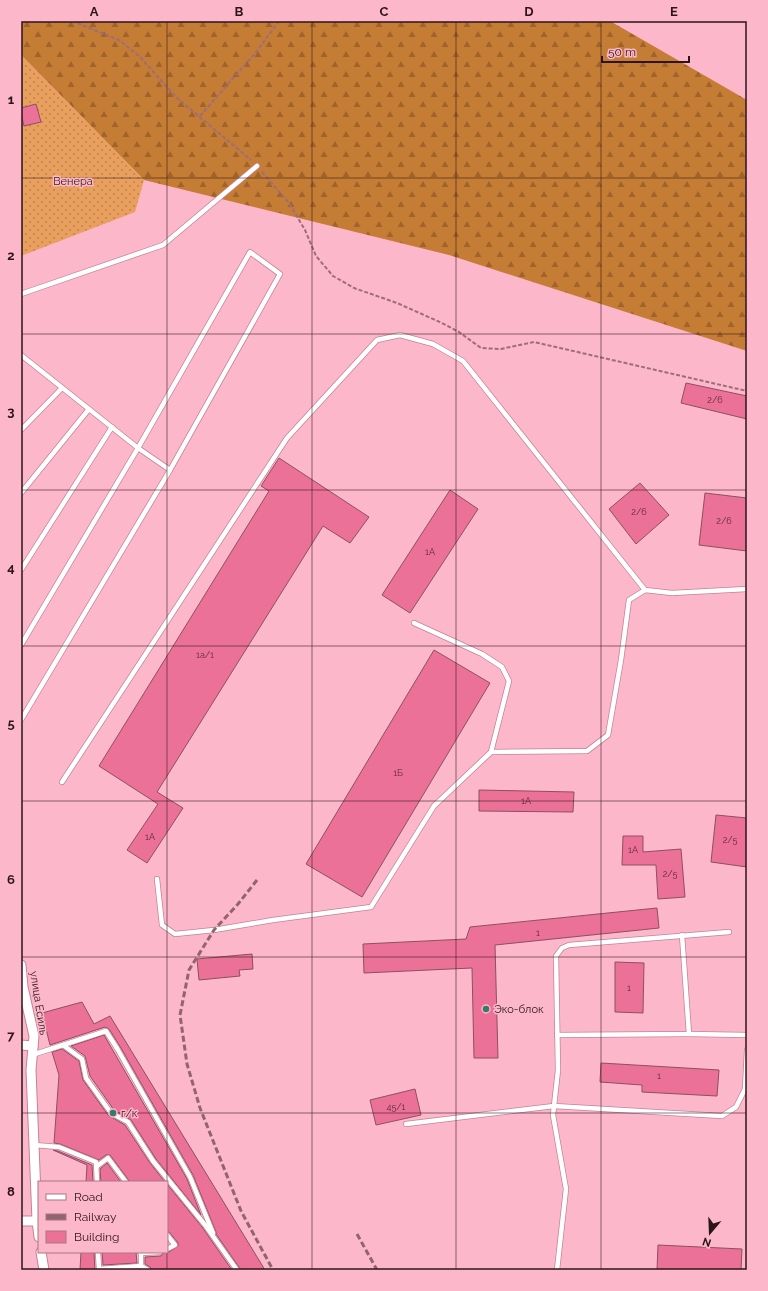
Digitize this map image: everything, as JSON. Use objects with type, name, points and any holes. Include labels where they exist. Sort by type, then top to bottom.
[{"type":"street","name":"улица Есиль","points":[[21,965],[23,987],[34,1036],[31,1070],[38,1228]]},
{"type":"street","points":[[21,1045],[32,1051]]},
{"type":"street","points":[[21,1221],[37,1220]]},
{"type":"street","points":[[41,1253],[44,1270]]},
{"type":"lane","points":[[21,294],[162,245],[257,166]]},
{"type":"lane","points":[[21,645],[138,448],[250,252],[280,274],[170,470],[21,720]]},
{"type":"lane","points":[[62,782],[287,438],[377,340],[400,335],[433,344],[463,361],[645,590]]},
{"type":"lane","points":[[21,355],[138,448],[170,470]]},
{"type":"lane","points":[[21,430],[62,388]]},
{"type":"lane","points":[[21,493],[89,409]]},
{"type":"lane","points":[[21,570],[112,427]]},
{"type":"lane","points":[[491,752],[587,751],[608,735],[621,660],[629,600],[645,590],[672,593],[747,589]]},
{"type":"lane","points":[[157,879],[162,925],[175,934],[214,930],[273,920],[371,907],[434,806],[491,752],[509,681],[502,667],[482,654],[414,623]]},
{"type":"lane","points":[[557,1270],[566,1190],[553,1115],[558,1070],[556,956],[562,948],[569,944],[729,932]]},
{"type":"lane","points":[[682,935],[689,1034]]},
{"type":"lane","points":[[32,1051],[63,1045],[106,1031],[190,1178],[217,1242]]},
{"type":"lane","points":[[557,1035],[747,1035]]},
{"type":"lane","points":[[63,1045],[82,1059],[86,1078],[112,1113],[128,1122],[153,1161],[205,1225],[237,1270]]},
{"type":"lane","points":[[406,1124],[554,1106],[722,1116],[736,1107],[744,1090],[747,1050]]},
{"type":"lane","points":[[34,1145],[59,1147],[96,1162],[97,1181]]},
{"type":"lane","points":[[96,1167],[108,1158],[125,1181]]},
{"type":"lane","points":[[168,1236],[175,1245],[168,1248]]},
{"type":"lane","points":[[98,1253],[99,1269],[141,1266],[148,1270]]},
{"type":"lane","points":[[140,1253],[141,1266]]},
{"type":"path","points":[[72,21],[119,40],[139,56],[178,98],[257,166],[289,203],[305,230],[316,256],[333,276],[354,288],[397,303],[442,323],[459,332],[481,348],[501,349],[534,342],[747,391]]},
{"type":"path","points":[[200,116],[257,51],[279,21]]},
{"type":"green space","points":[[21,21],[610,21],[747,100],[747,351],[449,255],[144,180],[21,55]]},
{"type":"green space","name":"Венера","points":[[21,55],[144,180],[135,212],[21,256]]},
{"type":"building","points":[[36,104],[41,122],[24,126],[21,108]]},
{"type":"building","points":[[686,383],[747,396],[747,419],[681,403]]},
{"type":"building","points":[[279,458],[369,517],[350,543],[323,526],[157,792],[183,808],[147,863],[127,850],[158,804],[99,766],[269,491],[261,486]]},
{"type":"building","points":[[640,483],[669,515],[636,544],[609,509]]},
{"type":"building","points":[[450,490],[478,509],[410,613],[382,595]]},
{"type":"building","points":[[705,493],[747,498],[747,551],[699,545]]},
{"type":"building","points":[[434,650],[490,683],[362,897],[306,864]]},
{"type":"building","points":[[479,790],[574,792],[573,812],[479,811]]},
{"type":"building","points":[[716,815],[747,818],[747,867],[711,862]]},
{"type":"building","points":[[623,836],[643,836],[643,852],[681,849],[685,897],[658,899],[656,865],[622,865]]},
{"type":"building","points":[[657,908],[659,928],[495,945],[498,1058],[474,1058],[472,968],[364,973],[363,944],[466,939],[470,927]]},
{"type":"building","points":[[252,954],[253,969],[239,970],[240,976],[199,980],[197,959]]},
{"type":"building","points":[[615,962],[644,963],[643,1013],[615,1012]]},
{"type":"building","points":[[82,1002],[94,1024],[110,1016],[265,1270],[241,1270],[216,1234],[193,1175],[109,1029],[105,1027],[50,1045],[42,1013]]},
{"type":"building","points":[[104,1035],[187,1179],[201,1215],[156,1159],[131,1120],[114,1110],[90,1076],[85,1056],[71,1046]]},
{"type":"building","points":[[62,1049],[79,1061],[83,1080],[108,1115],[125,1125],[150,1163],[164,1181],[129,1181],[110,1155],[106,1155],[99,1160],[54,1143],[59,1075],[52,1052]]},
{"type":"building","points":[[601,1063],[719,1070],[717,1096],[642,1092],[642,1085],[600,1082]]},
{"type":"building","points":[[415,1089],[421,1115],[376,1125],[370,1100]]},
{"type":"building","points":[[53,1150],[92,1165],[93,1181],[86,1181],[87,1165]]},
{"type":"building","points":[[107,1163],[120,1181],[101,1181],[100,1169]]},
{"type":"building","points":[[168,1185],[202,1227],[232,1270],[152,1270],[145,1264],[145,1257],[161,1256],[163,1253],[168,1253],[178,1246],[178,1243],[168,1232]]},
{"type":"building","points":[[658,1245],[742,1249],[741,1270],[657,1270]]},
{"type":"building","points":[[81,1253],[94,1253],[95,1270],[80,1270]]},
{"type":"building","points":[[102,1253],[136,1253],[137,1263],[103,1265]]},
{"type":"railway","points":[[257,880],[238,904],[214,930],[189,970],[180,1015],[187,1064],[200,1108],[241,1211],[273,1270]]},
{"type":"railway","points":[[357,1234],[377,1270]]},
{"type":"place","name":"Эко-блок","points":[[486,1009]]},
{"type":"place","name":"г/к","points":[[113,1113]]}]
